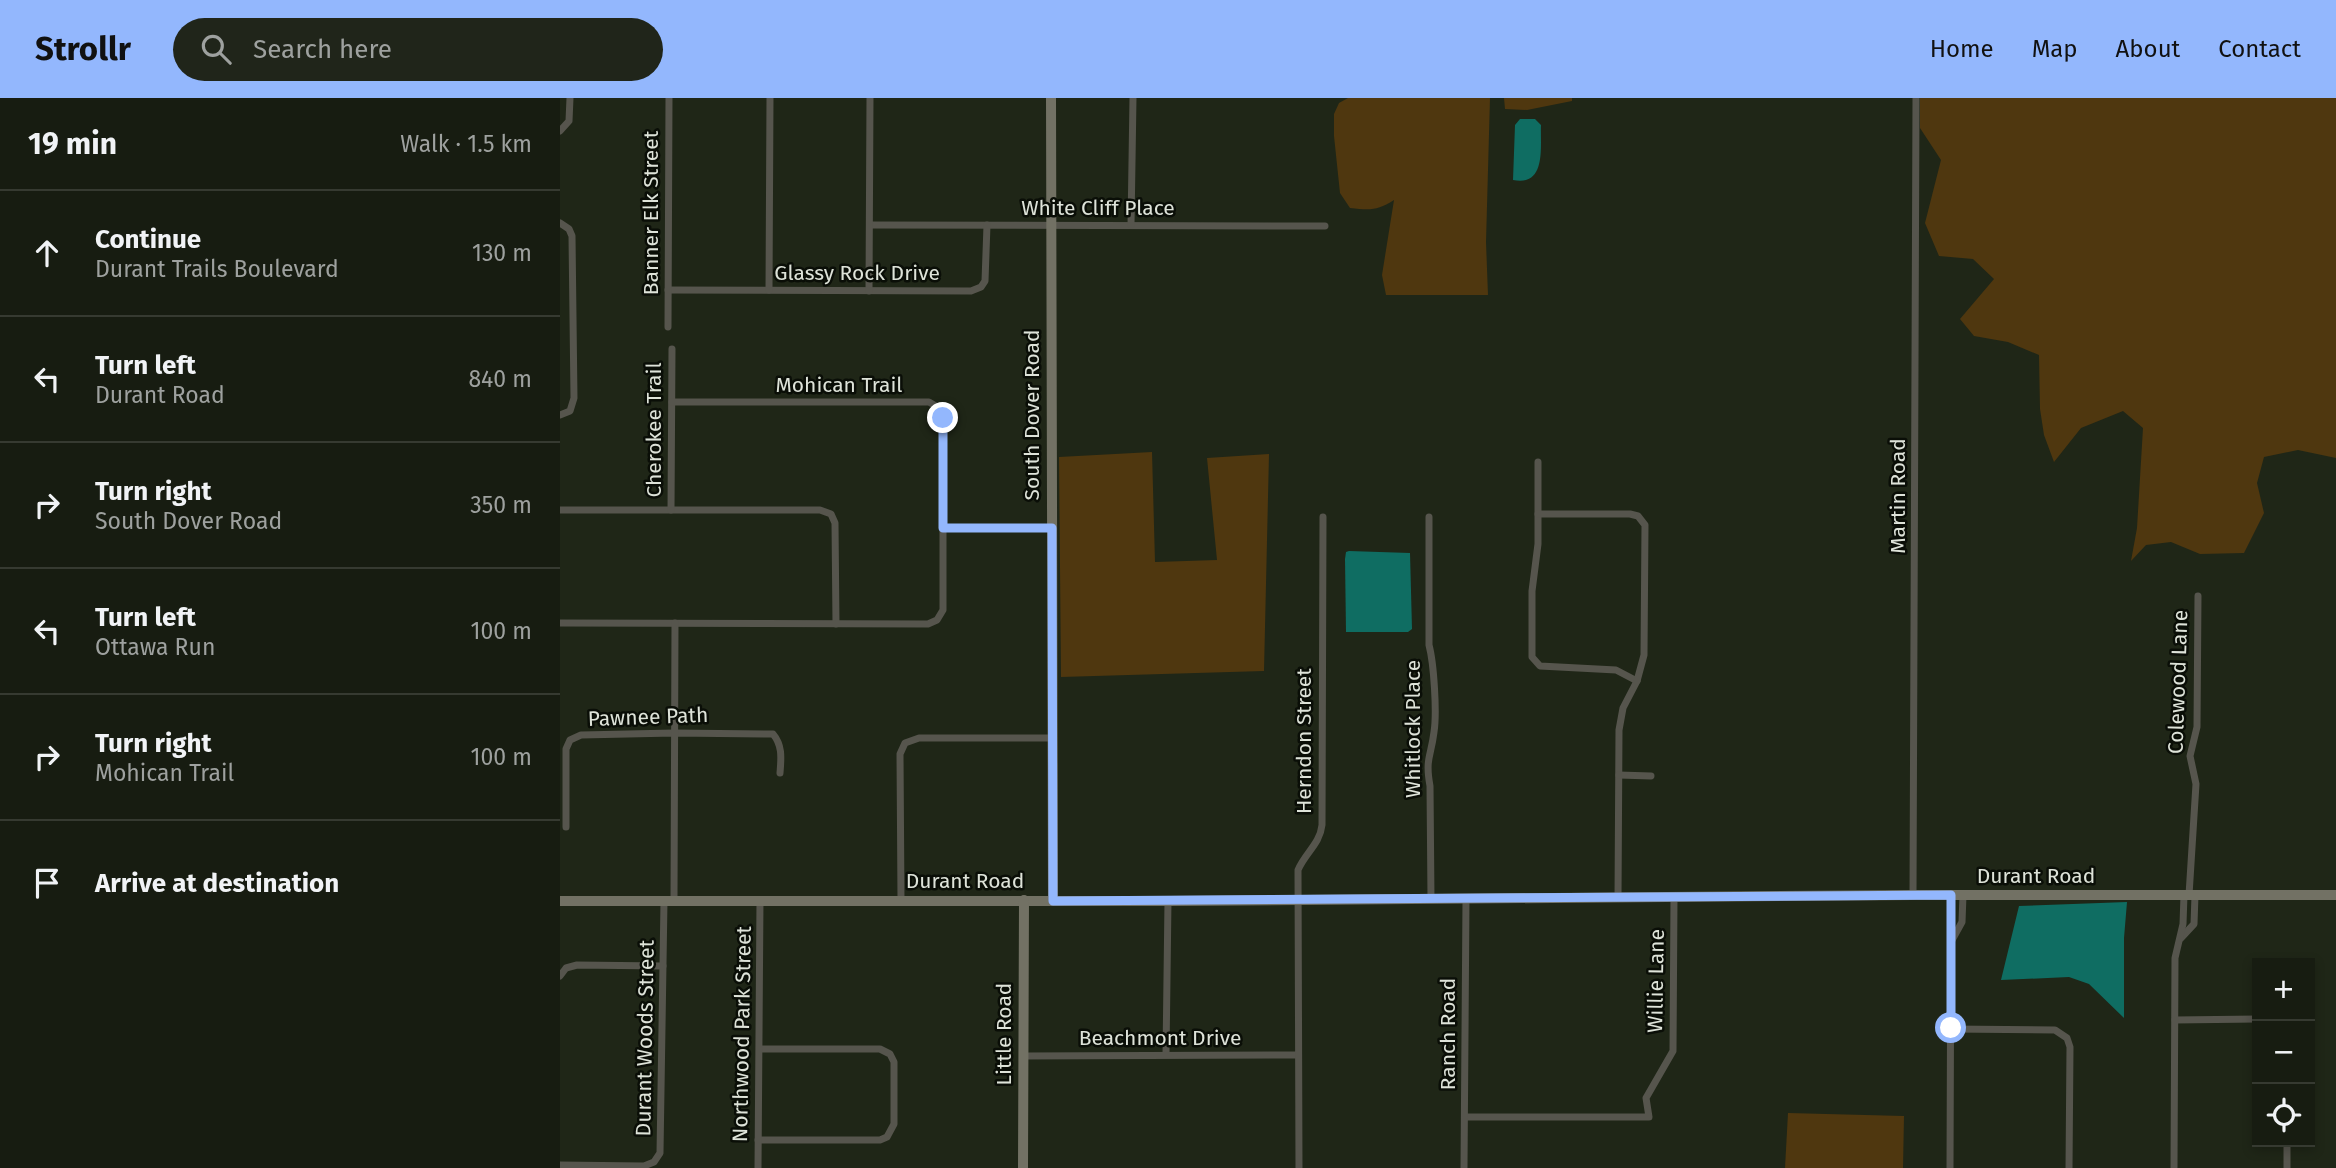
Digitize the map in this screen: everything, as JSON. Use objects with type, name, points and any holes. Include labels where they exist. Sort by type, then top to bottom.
[{"type":"street","points":[[560,131],[569,121],[570,98]]},
{"type":"street","name":"Banner Elk Street","points":[[668,327],[669,98]]},
{"type":"street","points":[[769,290],[770,98]]},
{"type":"street","points":[[869,291],[870,98]]},
{"type":"street","name":"South Dover Road","points":[[1051,98],[1053,901]]},
{"type":"street","points":[[1131,225],[1133,98]]},
{"type":"street","name":"Martin Road","points":[[1913,895],[1916,98]]},
{"type":"street","points":[[560,223],[569,229],[572,236],[574,398],[570,411],[560,415]]},
{"type":"street","name":"White Cliff Place","points":[[870,225],[1325,226]]},
{"type":"street","name":"Glassy Rock Drive","points":[[668,290],[976,290],[985,281],[987,225]]},
{"type":"street","name":"Cherokee Trail","points":[[671,510],[672,349]]},
{"type":"street","name":"Mohican Trail","points":[[560,623],[928,624],[937,620],[943,610],[943,418],[939,408],[929,402],[672,402]]},
{"type":"street","points":[[1538,462],[1538,544],[1532,591],[1532,657],[1540,666],[1616,670],[1637,681]]},
{"type":"street","points":[[560,510],[820,510],[831,514],[835,523],[836,624]]},
{"type":"street","points":[[1538,514],[1630,514],[1643,520],[1646,531],[1644,655],[1637,681],[1620,720],[1618,898]]},
{"type":"street","name":"Herndon Street","points":[[1299,1168],[1298,870],[1303,857],[1315,845],[1322,825],[1323,517]]},
{"type":"street","name":"Whitlock Place","points":[[1429,517],[1429,645],[1433,659],[1434,732],[1426,768],[1430,786],[1431,899]]},
{"type":"street","points":[[943,528],[1052,528]]},
{"type":"street","name":"Colewood Lane","points":[[2174,1168],[2175,958],[2181,939],[2194,924],[2189,895],[2196,784],[2190,756],[2197,727],[2198,596]]},
{"type":"street","points":[[669,901],[674,623]]},
{"type":"street","name":"Pawnee Path","points":[[566,827],[566,749],[570,740],[581,735],[773,734],[779,741],[780,774]]},
{"type":"street","points":[[901,900],[901,754],[905,743],[919,738],[1053,738]]},
{"type":"street","points":[[1619,775],[1651,776]]},
{"type":"street","points":[[1951,943],[1962,922],[1957,895]]},
{"type":"street","points":[[1950,1168],[1951,943],[1957,895]]},
{"type":"street","name":"Durant Road","points":[[560,901],[2336,895]]},
{"type":"street","name":"Willie Lane","points":[[1465,1117],[1649,1117],[1646,1098],[1672,1051],[1674,898]]},
{"type":"street","name":"Northwood Park Street","points":[[758,1168],[760,900]]},
{"type":"street","name":"Little Road","points":[[1023,1168],[1024,900]]},
{"type":"street","name":"Ranch Road","points":[[1464,1168],[1466,900]]},
{"type":"street","name":"Durant Woods Street","points":[[560,1165],[644,1166],[654,1163],[660,1153],[663,966],[669,901]]},
{"type":"street","points":[[1166,1054],[1168,901]]},
{"type":"street","points":[[560,975],[571,965],[663,966]]},
{"type":"street","points":[[2175,1020],[2252,1019]]},
{"type":"street","points":[[1951,1028],[2055,1030],[2067,1038],[2070,1047],[2069,1168]]},
{"type":"street","points":[[758,1140],[880,1140],[887,1137],[894,1124],[894,1062],[886,1051],[760,1049]]},
{"type":"street","name":"Beachmont Drive","points":[[1023,1056],[1297,1055]]},
{"type":"street","points":[[2287,1147],[2287,1168]]},
{"type":"shaded area","points":[[1348,98],[1490,98],[1486,242],[1488,295],[1386,295],[1382,275],[1394,200],[1373,209],[1350,208],[1340,193],[1334,114],[1339,103]]},
{"type":"shaded area","points":[[1504,98],[1572,98],[1572,101],[1527,110],[1505,109]]},
{"type":"shaded area","points":[[1920,98],[2336,98],[2336,458],[2298,450],[2264,457],[2257,483],[2264,513],[2244,553],[2200,554],[2171,542],[2146,545],[2131,561],[2137,528],[2143,428],[2123,411],[2081,428],[2054,462],[2044,435],[2040,409],[2039,355],[2008,342],[1974,336],[1960,319],[1994,279],[1973,259],[1939,256],[1925,223],[1941,160],[1920,128]]},
{"type":"shaded area","points":[[1152,452],[1155,562],[1217,560],[1207,458],[1269,454],[1264,671],[1061,677],[1059,457]]},
{"type":"shaded area","points":[[1788,1113],[1904,1116],[1903,1168],[1785,1168]]},
{"type":"water","points":[[1520,119],[1535,119],[1541,125],[1541,153],[1537,171],[1524,181],[1513,180],[1515,125]]},
{"type":"water","points":[[1346,552],[1410,553],[1412,629],[1408,632],[1346,632],[1345,559]]},
{"type":"water","points":[[2127,902],[2124,1018],[2089,984],[2069,977],[2001,980],[2019,906]]},
{"type":"route","points":[[943,418],[943,528],[1052,528],[1053,901],[1951,895],[1951,1028]]}]
